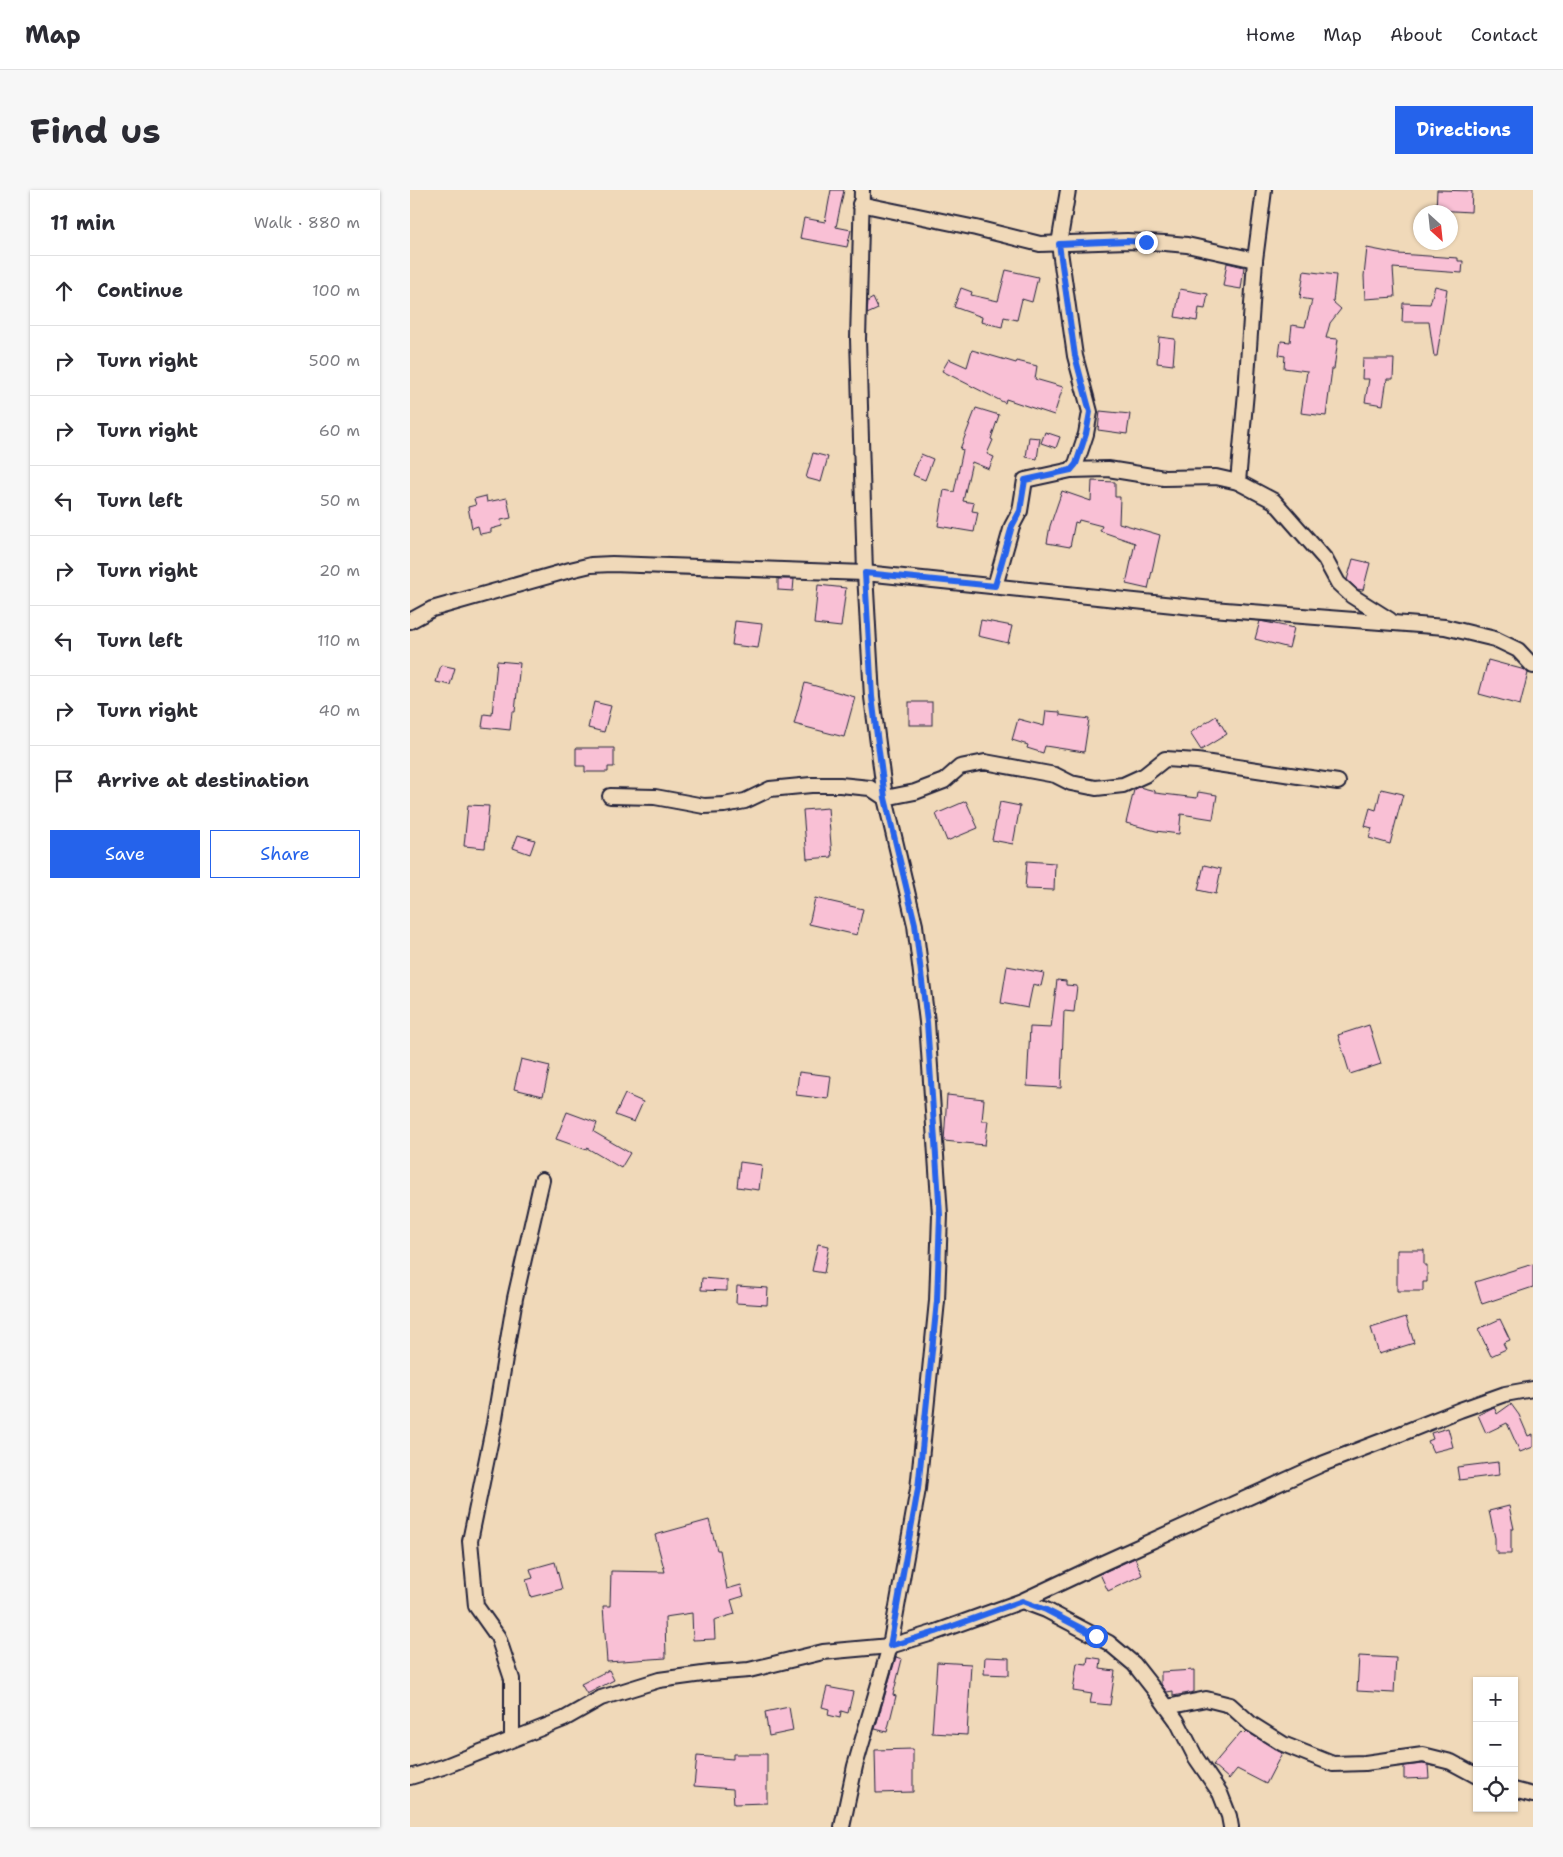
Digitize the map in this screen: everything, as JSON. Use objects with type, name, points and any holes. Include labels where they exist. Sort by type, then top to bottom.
[{"type":"street","points":[[1068,190],[1059,244],[1075,356],[1090,412],[1086,434],[1076,464],[1071,470]]},
{"type":"street","points":[[1238,482],[1255,260],[1264,190]]},
{"type":"street","points":[[842,1827],[854,1766],[890,1646],[918,1489],[937,1301],[940,1215],[927,1022],[915,924],[885,798],[872,697],[865,573],[858,339],[861,197],[1040,244],[1127,241],[1180,244],[1255,260]]},
{"type":"street","points":[[995,586],[1012,526],[1020,511],[1025,480],[1071,470],[1108,469],[1164,478],[1216,476],[1238,482],[1274,501],[1325,559],[1338,583],[1352,596],[1393,622]]},
{"type":"street","points":[[410,621],[432,609],[591,565],[612,564],[865,573],[1212,609],[1393,622],[1445,628],[1495,638],[1518,650],[1533,666]]},
{"type":"street","points":[[610,796],[655,797],[704,806],[745,801],[770,789],[811,785],[840,785],[870,788],[885,798],[915,792],[944,782],[960,767],[985,762],[1055,775],[1071,783],[1096,788],[1123,785],[1145,775],[1165,759],[1197,761],[1338,782]]},
{"type":"street","points":[[512,1739],[512,1680],[498,1637],[476,1606],[470,1541],[494,1424],[515,1298],[542,1180]]},
{"type":"street","points":[[410,1777],[443,1767],[564,1719],[601,1698],[659,1680],[749,1670],[823,1652],[890,1646],[936,1632],[1022,1601],[1322,1464],[1505,1394],[1533,1389]]},
{"type":"street","points":[[1022,1601],[1046,1610],[1109,1643],[1134,1664],[1167,1706],[1196,1758],[1220,1793],[1231,1827]]},
{"type":"street","points":[[1167,1706],[1206,1698],[1230,1705],[1251,1724],[1283,1744],[1334,1764],[1365,1763],[1423,1755],[1451,1762],[1473,1774]]},
{"type":"street","points":[[1518,1791],[1533,1795]]},
{"type":"building","points":[[831,190],[844,190],[836,227],[851,230],[847,247],[800,238],[804,218],[825,222]]},
{"type":"building","points":[[1437,190],[1472,191],[1471,212],[1458,211],[1458,205],[1436,205]]},
{"type":"building","points":[[1367,248],[1398,254],[1458,258],[1458,261],[1463,261],[1462,273],[1393,268],[1395,297],[1365,299],[1364,276]]},
{"type":"building","points":[[1227,263],[1244,267],[1241,289],[1223,286]]},
{"type":"building","points":[[1006,270],[1038,277],[1032,302],[1022,299],[1017,320],[1004,317],[1002,327],[981,322],[982,317],[954,307],[961,288],[972,292],[971,295],[998,301]]},
{"type":"building","points":[[1304,271],[1336,275],[1333,302],[1341,309],[1330,323],[1326,338],[1338,339],[1326,416],[1301,413],[1307,371],[1284,368],[1285,356],[1279,355],[1281,341],[1290,342],[1292,325],[1305,327],[1312,300],[1300,298]]},
{"type":"building","points":[[1435,286],[1447,289],[1437,356],[1434,356],[1429,322],[1402,322],[1403,303],[1430,304]]},
{"type":"building","points":[[1180,289],[1208,294],[1205,309],[1199,308],[1197,321],[1175,317]]},
{"type":"building","points":[[873,298],[878,309],[867,314],[868,301]]},
{"type":"building","points":[[1159,337],[1175,339],[1173,365],[1157,363]]},
{"type":"building","points":[[972,350],[1016,363],[1017,361],[1037,366],[1035,379],[1063,387],[1054,415],[1006,399],[1005,403],[942,371],[949,359],[967,367]]},
{"type":"building","points":[[1363,359],[1394,359],[1393,379],[1387,379],[1383,405],[1365,402],[1369,379],[1362,379]]},
{"type":"building","points":[[976,408],[999,415],[991,439],[993,440],[987,454],[994,457],[989,469],[972,462],[963,501],[974,503],[972,511],[978,512],[974,532],[938,526],[944,490],[954,492],[963,450],[960,449]]},
{"type":"building","points":[[1100,411],[1130,414],[1127,434],[1098,430]]},
{"type":"building","points":[[1045,432],[1060,437],[1056,448],[1041,443]]},
{"type":"building","points":[[1029,437],[1040,438],[1037,459],[1026,457]]},
{"type":"building","points":[[813,453],[828,457],[821,482],[806,478]]},
{"type":"building","points":[[921,454],[933,459],[925,480],[913,475]]},
{"type":"building","points":[[1092,481],[1115,482],[1115,497],[1120,497],[1119,523],[1160,535],[1148,589],[1126,584],[1135,543],[1100,531],[1102,526],[1079,520],[1078,523],[1075,522],[1070,547],[1047,543],[1050,526],[1062,491],[1091,501]]},
{"type":"building","points":[[486,496],[487,502],[507,498],[511,518],[501,520],[502,526],[491,529],[491,532],[480,534],[478,526],[472,528],[468,507],[476,505],[474,499]]},
{"type":"building","points":[[1353,559],[1370,563],[1363,590],[1357,589],[1347,580]]},
{"type":"building","points":[[778,579],[794,579],[793,591],[778,590]]},
{"type":"building","points":[[818,585],[846,588],[841,627],[814,624]]},
{"type":"building","points":[[981,620],[1012,626],[1008,643],[978,636]]},
{"type":"building","points":[[735,621],[762,624],[758,648],[732,645]]},
{"type":"building","points":[[1260,621],[1294,628],[1289,648],[1255,639]]},
{"type":"building","points":[[1488,660],[1525,670],[1528,673],[1520,705],[1479,694]]},
{"type":"building","points":[[497,661],[520,663],[515,712],[512,712],[510,730],[482,727],[484,714],[492,715]]},
{"type":"building","points":[[441,665],[455,668],[450,685],[436,682]]},
{"type":"building","points":[[805,683],[855,697],[844,737],[794,724]]},
{"type":"building","points":[[594,702],[611,706],[604,732],[588,728]]},
{"type":"building","points":[[909,702],[932,702],[932,725],[909,725]]},
{"type":"building","points":[[1046,711],[1060,712],[1060,715],[1089,719],[1084,752],[1045,746],[1043,753],[1027,748],[1028,745],[1012,740],[1018,719],[1044,726]]},
{"type":"building","points":[[1216,716],[1227,734],[1201,750],[1190,733]]},
{"type":"building","points":[[576,748],[614,748],[614,767],[608,767],[608,772],[585,772],[585,766],[576,766]]},
{"type":"building","points":[[1139,787],[1155,791],[1155,793],[1197,798],[1198,792],[1217,795],[1213,819],[1181,814],[1179,834],[1156,831],[1126,823],[1134,790]]},
{"type":"building","points":[[1381,789],[1403,794],[1390,844],[1369,838],[1372,828],[1365,826],[1370,808],[1376,810]]},
{"type":"building","points":[[966,801],[978,828],[947,841],[936,814]]},
{"type":"building","points":[[1000,802],[1020,806],[1013,844],[992,840]]},
{"type":"building","points":[[468,805],[489,806],[485,848],[464,846]]},
{"type":"building","points":[[828,808],[832,857],[807,859],[803,810]]},
{"type":"building","points":[[518,835],[535,840],[530,854],[513,848]]},
{"type":"building","points":[[1027,861],[1055,863],[1054,890],[1025,889]]},
{"type":"building","points":[[1204,865],[1221,869],[1216,894],[1198,890]]},
{"type":"building","points":[[815,898],[863,909],[857,935],[809,924]]},
{"type":"building","points":[[1007,966],[1044,973],[1041,986],[1033,984],[1028,1008],[1001,1003]]},
{"type":"building","points":[[1057,980],[1066,981],[1066,985],[1077,986],[1074,1012],[1064,1011],[1061,1088],[1027,1086],[1030,1027],[1051,1028]]},
{"type":"building","points":[[1369,1025],[1381,1064],[1350,1074],[1338,1035]]},
{"type":"building","points":[[521,1059],[550,1066],[543,1096],[514,1089]]},
{"type":"building","points":[[799,1072],[831,1076],[828,1099],[796,1095]]},
{"type":"building","points":[[625,1094],[643,1102],[634,1122],[615,1115]]},
{"type":"building","points":[[947,1095],[984,1099],[982,1121],[988,1121],[985,1145],[944,1141]]},
{"type":"building","points":[[567,1112],[597,1123],[594,1132],[630,1153],[621,1168],[587,1148],[587,1150],[556,1139]]},
{"type":"building","points":[[740,1162],[762,1165],[759,1190],[737,1187]]},
{"type":"building","points":[[818,1244],[829,1246],[824,1273],[812,1271]]},
{"type":"building","points":[[1397,1250],[1424,1250],[1424,1265],[1427,1265],[1427,1282],[1423,1282],[1423,1291],[1397,1291]]},
{"type":"building","points":[[1533,1264],[1533,1287],[1482,1304],[1475,1282]]},
{"type":"building","points":[[702,1278],[727,1280],[727,1291],[701,1290]]},
{"type":"building","points":[[737,1286],[768,1288],[767,1305],[736,1303]]},
{"type":"building","points":[[1406,1317],[1414,1343],[1379,1354],[1371,1328]]},
{"type":"building","points":[[1500,1319],[1510,1340],[1503,1343],[1506,1349],[1491,1356],[1478,1329]]},
{"type":"building","points":[[1511,1404],[1519,1415],[1528,1436],[1533,1434],[1533,1447],[1520,1452],[1507,1423],[1486,1433],[1478,1415],[1494,1407],[1497,1414]]},
{"type":"building","points":[[1448,1428],[1453,1447],[1433,1452],[1428,1441],[1433,1439],[1431,1433]]},
{"type":"building","points":[[1498,1462],[1499,1475],[1459,1480],[1457,1467]]},
{"type":"building","points":[[1509,1506],[1514,1529],[1511,1529],[1511,1554],[1498,1554],[1498,1551],[1495,1551],[1495,1538],[1489,1511]]},
{"type":"building","points":[[709,1520],[717,1550],[720,1550],[727,1589],[741,1585],[744,1596],[731,1600],[735,1614],[714,1620],[715,1639],[693,1640],[692,1613],[665,1617],[666,1658],[607,1662],[603,1606],[610,1606],[611,1571],[665,1572],[655,1535]]},
{"type":"building","points":[[1135,1558],[1142,1575],[1108,1591],[1100,1574]]},
{"type":"building","points":[[555,1562],[562,1589],[531,1597],[526,1580],[533,1578],[530,1569]]},
{"type":"building","points":[[1359,1656],[1396,1658],[1394,1693],[1357,1691]]},
{"type":"building","points":[[896,1657],[902,1659],[893,1695],[896,1696],[887,1732],[875,1729]]},
{"type":"building","points":[[985,1657],[1009,1658],[1009,1675],[984,1674]]},
{"type":"building","points":[[1088,1657],[1101,1659],[1100,1669],[1115,1671],[1110,1705],[1090,1703],[1092,1694],[1073,1691],[1077,1663],[1087,1664]]},
{"type":"building","points":[[937,1662],[971,1664],[967,1735],[932,1733]]},
{"type":"building","points":[[609,1670],[614,1680],[587,1694],[581,1684]]},
{"type":"building","points":[[1194,1670],[1194,1692],[1173,1696],[1173,1691],[1167,1692],[1161,1684],[1161,1672]]},
{"type":"building","points":[[827,1687],[853,1692],[848,1713],[841,1711],[840,1718],[828,1715],[829,1709],[822,1707]]},
{"type":"building","points":[[789,1707],[793,1731],[769,1736],[765,1712]]},
{"type":"building","points":[[1246,1731],[1282,1753],[1266,1784],[1237,1769],[1229,1779],[1213,1765],[1241,1732],[1243,1734]]},
{"type":"building","points":[[913,1749],[913,1792],[876,1793],[875,1750]]},
{"type":"building","points":[[733,1754],[767,1754],[767,1803],[734,1804],[733,1789],[694,1786],[697,1756],[733,1759]]},
{"type":"building","points":[[1428,1765],[1429,1778],[1404,1779],[1404,1766]]},
{"type":"route","points":[[1096,1636],[1046,1610],[1022,1601],[936,1632],[890,1646],[918,1489],[937,1301],[940,1215],[927,1022],[915,924],[885,798],[872,697],[865,573],[995,586],[1012,526],[1020,511],[1025,480],[1071,470],[1076,464],[1086,434],[1090,412],[1075,356],[1059,244],[1146,242]]}]
